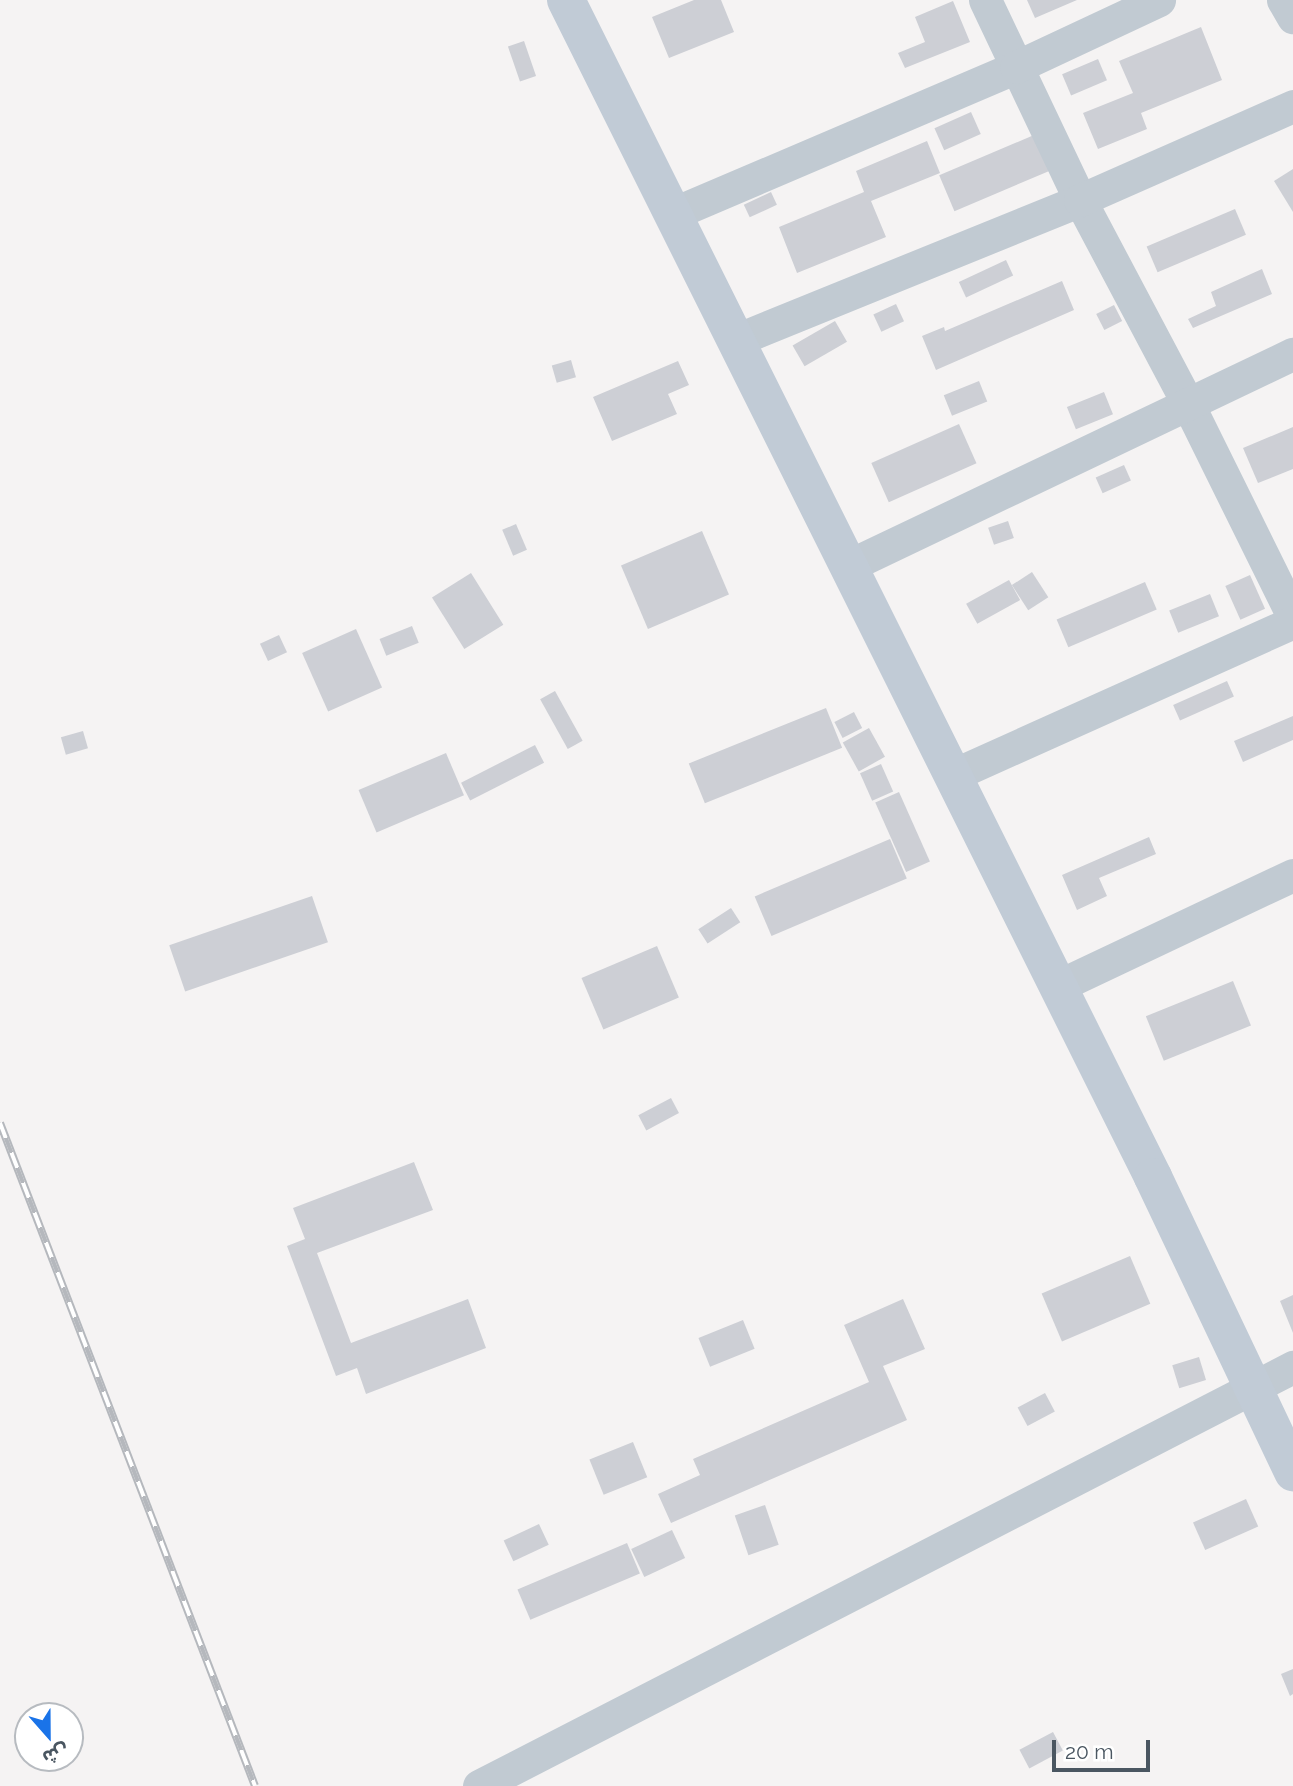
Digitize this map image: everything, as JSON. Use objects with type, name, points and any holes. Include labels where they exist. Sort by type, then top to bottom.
[{"type":"street","points":[[566,0],[1058,986],[1293,1472]]},
{"type":"street","points":[[985,0],[1080,200],[1188,404],[1293,616]]},
{"type":"street","points":[[673,214],[1016,67],[1159,0]]},
{"type":"street","points":[[1283,0],[1293,18]]},
{"type":"street","points":[[736,340],[1080,200],[1293,106]]},
{"type":"street","points":[[848,566],[1293,354]]},
{"type":"street","points":[[953,775],[1293,622]]},
{"type":"street","points":[[1058,986],[1293,875]]},
{"type":"street","points":[[480,1786],[1252,1385],[1293,1367]]},
{"type":"building","points":[[694,0],[721,0],[734,32],[669,58],[652,17]]},
{"type":"building","points":[[1027,0],[1077,0],[1035,18]]},
{"type":"building","points":[[953,1],[970,42],[905,68],[898,53],[925,42],[915,17]]},
{"type":"building","points":[[1201,27],[1222,80],[1141,113],[1147,129],[1098,149],[1083,113],[1133,93],[1119,61]]},
{"type":"building","points":[[524,41],[536,76],[520,82],[508,47]]},
{"type":"building","points":[[1098,59],[1107,80],[1071,95],[1062,74]]},
{"type":"building","points":[[971,112],[981,134],[944,150],[934,128]]},
{"type":"building","points":[[1034,135],[1049,171],[954,211],[939,175]]},
{"type":"building","points":[[927,141],[940,173],[871,201],[886,237],[797,273],[779,227],[864,192],[856,171]]},
{"type":"building","points":[[1293,169],[1293,212],[1274,181]]},
{"type":"building","points":[[771,192],[777,205],[750,217],[744,205]]},
{"type":"building","points":[[1235,209],[1246,235],[1158,272],[1147,247]]},
{"type":"building","points":[[1006,260],[1013,275],[966,297],[959,282]]},
{"type":"building","points":[[1262,269],[1272,294],[1193,328],[1188,319],[1216,306],[1211,292]]},
{"type":"building","points":[[1062,281],[1074,310],[936,370],[922,336],[944,327],[945,331]]},
{"type":"building","points":[[896,304],[904,321],[881,332],[873,315]]},
{"type":"building","points":[[1114,305],[1122,321],[1104,330],[1096,314]]},
{"type":"building","points":[[835,321],[847,342],[805,366],[793,346]]},
{"type":"building","points":[[571,360],[576,377],[557,383],[552,366]]},
{"type":"building","points":[[678,361],[689,385],[668,394],[677,414],[612,441],[593,397]]},
{"type":"building","points":[[979,381],[987,401],[952,416],[944,395]]},
{"type":"building","points":[[1104,392],[1113,414],[1076,429],[1067,407]]},
{"type":"building","points":[[959,424],[976,463],[889,502],[871,463]]},
{"type":"building","points":[[1293,427],[1293,469],[1258,483],[1243,448]]},
{"type":"building","points":[[1124,465],[1131,481],[1103,493],[1096,478]]},
{"type":"building","points":[[1008,521],[1014,538],[994,545],[988,528]]},
{"type":"building","points":[[516,524],[527,550],[513,556],[502,530]]},
{"type":"building","points":[[702,531],[729,595],[648,629],[621,565]]},
{"type":"building","points":[[1032,572],[1048,597],[1028,610],[1012,585]]},
{"type":"building","points":[[471,573],[503,625],[464,649],[432,597]]},
{"type":"building","points":[[1250,575],[1265,609],[1240,620],[1225,586]]},
{"type":"building","points":[[1009,580],[1020,600],[977,624],[966,604]]},
{"type":"building","points":[[1145,582],[1157,610],[1068,647],[1057,620]]},
{"type":"building","points":[[1210,594],[1219,616],[1178,633],[1169,610]]},
{"type":"building","points":[[412,626],[419,643],[386,656],[380,639]]},
{"type":"building","points":[[356,629],[382,687],[328,711],[302,653]]},
{"type":"building","points":[[279,635],[287,652],[268,661],[260,644]]},
{"type":"building","points":[[1227,681],[1234,697],[1180,721],[1173,705]]},
{"type":"building","points":[[555,691],[583,741],[568,749],[540,699]]},
{"type":"building","points":[[826,708],[842,748],[705,803],[689,763]]},
{"type":"building","points":[[854,712],[862,728],[843,738],[834,722]]},
{"type":"building","points":[[1293,716],[1293,740],[1243,762],[1234,741]]},
{"type":"building","points":[[869,728],[885,757],[859,771],[843,743]]},
{"type":"building","points":[[83,731],[88,748],[66,755],[61,737]]},
{"type":"building","points":[[535,745],[544,763],[470,801],[461,783]]},
{"type":"building","points":[[446,753],[464,795],[377,832],[359,790]]},
{"type":"building","points":[[881,764],[893,791],[872,801],[860,773]]},
{"type":"building","points":[[899,792],[930,861],[906,872],[875,803]]},
{"type":"building","points":[[1149,837],[1156,854],[1099,878],[1107,896],[1077,910],[1062,875]]},
{"type":"building","points":[[890,839],[907,879],[771,936],[755,896]]},
{"type":"building","points":[[312,896],[328,942],[185,991],[169,945]]},
{"type":"building","points":[[731,908],[740,922],[708,943],[698,929]]},
{"type":"building","points":[[657,946],[679,998],[603,1030],[582,978]]},
{"type":"building","points":[[1233,981],[1251,1026],[1164,1061],[1146,1016]]},
{"type":"building","points":[[671,1098],[679,1113],[646,1130],[638,1115]]},
{"type":"building","points":[[414,1162],[433,1210],[317,1253],[351,1343],[468,1299],[486,1348],[366,1394],[357,1368],[336,1376],[287,1246],[305,1239],[293,1208]]},
{"type":"building","points":[[1130,1256],[1150,1304],[1062,1341],[1042,1294]]},
{"type":"building","points":[[1293,1295],[1293,1333],[1280,1301]]},
{"type":"building","points":[[903,1299],[925,1349],[883,1366],[907,1420],[671,1523],[658,1494],[700,1475],[693,1459],[869,1382],[844,1325]]},
{"type":"building","points":[[743,1320],[755,1349],[710,1367],[698,1338]]},
{"type":"building","points":[[1199,1357],[1206,1380],[1179,1388],[1172,1365]]},
{"type":"building","points":[[1045,1393],[1055,1412],[1027,1426],[1018,1408]]},
{"type":"building","points":[[633,1442],[647,1477],[604,1495],[589,1460]]},
{"type":"building","points":[[1246,1499],[1258,1526],[1205,1550],[1193,1523]]},
{"type":"building","points":[[765,1505],[779,1545],[748,1555],[735,1515]]},
{"type":"building","points":[[539,1524],[549,1545],[513,1561],[504,1540]]},
{"type":"building","points":[[672,1530],[685,1558],[644,1577],[631,1549]]},
{"type":"building","points":[[627,1543],[640,1573],[530,1620],[517,1589]]},
{"type":"building","points":[[1293,1669],[1293,1694],[1290,1696],[1281,1674]]},
{"type":"building","points":[[1053,1732],[1063,1751],[1029,1768],[1019,1750]]},
{"type":"railway","points":[[0,1123],[255,1786]]}]
